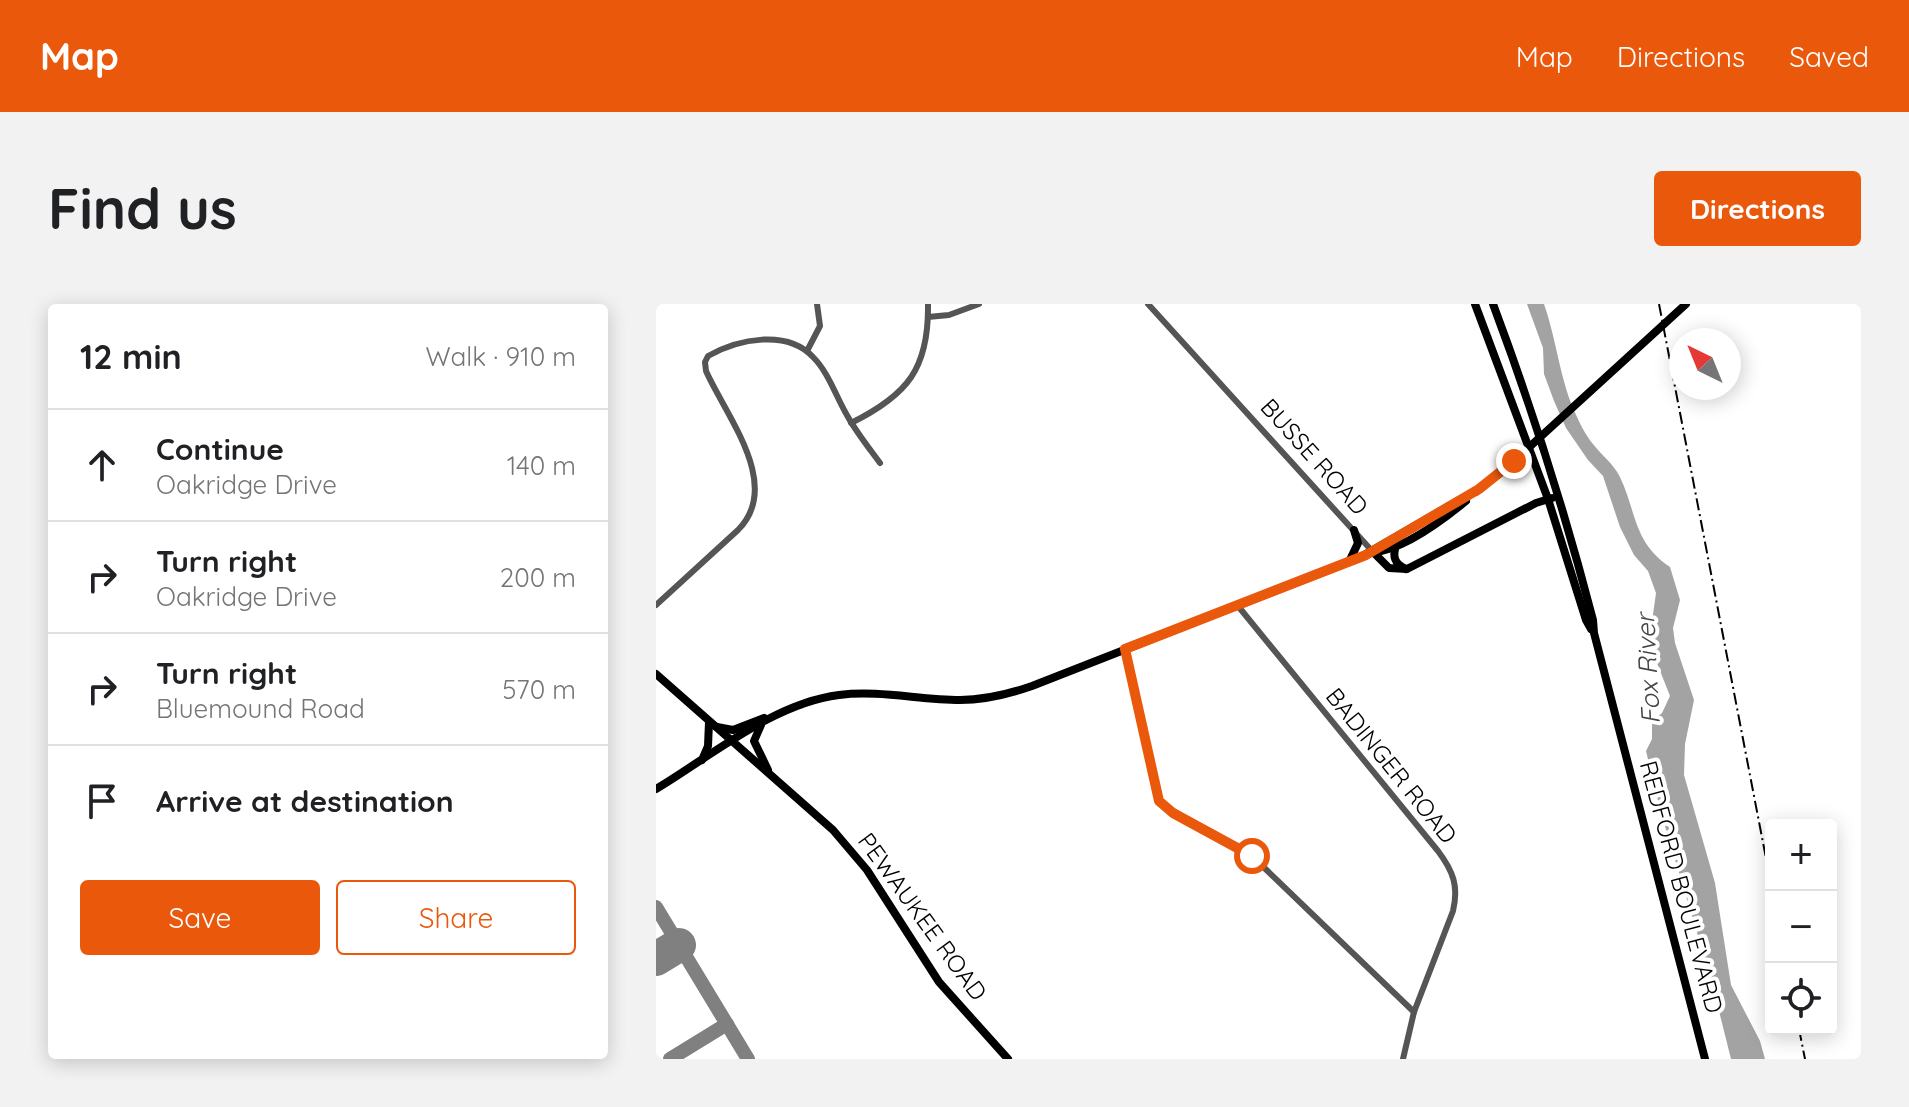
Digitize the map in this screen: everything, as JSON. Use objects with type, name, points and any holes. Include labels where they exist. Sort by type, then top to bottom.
[{"type":"main road","name":"REDFORD BOULEVARD","points":[[1475,304],[1548,499],[1586,620],[1594,633]]},
{"type":"main road","name":"REDFORD BOULEVARD","points":[[1493,304],[1560,495],[1705,1059]]},
{"type":"main road","points":[[1373,552],[1396,546],[1447,516],[1514,461],[1686,304]]},
{"type":"main road","points":[[1501,372],[1516,366]]},
{"type":"main road","points":[[700,763],[708,746],[711,724],[731,730],[811,701],[848,694],[877,693],[959,700],[1007,694],[1348,563],[1373,552],[1393,537],[1479,489]]},
{"type":"main road","points":[[1396,546],[1396,561],[1407,569],[1560,495]]},
{"type":"main road","points":[[1348,563],[1358,543],[1354,530]]},
{"type":"main road","name":"BUSSE ROAD","points":[[1373,552],[1389,568],[1407,569]]},
{"type":"main road","name":"PEWAUKEE ROAD","points":[[656,674],[846,844],[867,870],[939,982],[1008,1059]]},
{"type":"main road","points":[[656,789],[776,716]]},
{"type":"main road","points":[[762,724],[755,735],[755,744],[771,775]]},
{"type":"street","points":[[807,351],[820,326],[817,304]]},
{"type":"street","points":[[851,423],[894,397],[909,382],[925,351],[928,304]]},
{"type":"street","points":[[928,317],[949,315],[979,304]]},
{"type":"street","name":"BUSSE ROAD","points":[[1148,304],[1373,552]]},
{"type":"street","points":[[656,605],[748,521],[754,506],[756,489],[752,470],[734,422],[708,375],[705,365],[708,356],[758,340],[783,340],[807,351],[821,366],[851,423],[880,463]]},
{"type":"street","name":"BADINGER ROAD","points":[[1238,606],[1452,871],[1456,890],[1453,911],[1414,1012],[1403,1059]]},
{"type":"street","points":[[1125,649],[1155,790],[1161,804],[1252,856],[1414,1012]]},
{"type":"shaded area","points":[[1527,304],[1544,304],[1571,404],[1591,441],[1620,477],[1642,537],[1670,567],[1680,600],[1673,628],[1675,643],[1694,700],[1685,744],[1684,775],[1715,883],[1731,985],[1760,1041],[1765,1059],[1731,1059],[1646,751],[1652,739],[1652,721],[1662,713],[1670,696],[1649,643],[1656,593],[1648,571],[1634,555],[1620,527],[1603,476],[1566,428],[1544,374],[1543,348]]},
{"type":"taxiway","points":[[656,907],[748,1059]]},
{"type":"taxiway","points":[[670,1059],[727,1024]]},
{"type":"runway","points":[[656,959],[679,945]]},
{"type":"railway","points":[[1659,304],[1765,853]]},
{"type":"railway","points":[[1800,1035],[1805,1059]]},
{"type":"route","points":[[1252,856],[1173,813],[1159,801],[1125,649],[1373,552],[1393,537],[1479,489],[1514,461]]},
{"type":"water label","name":"Fox River","points":[[1648,669]]}]
